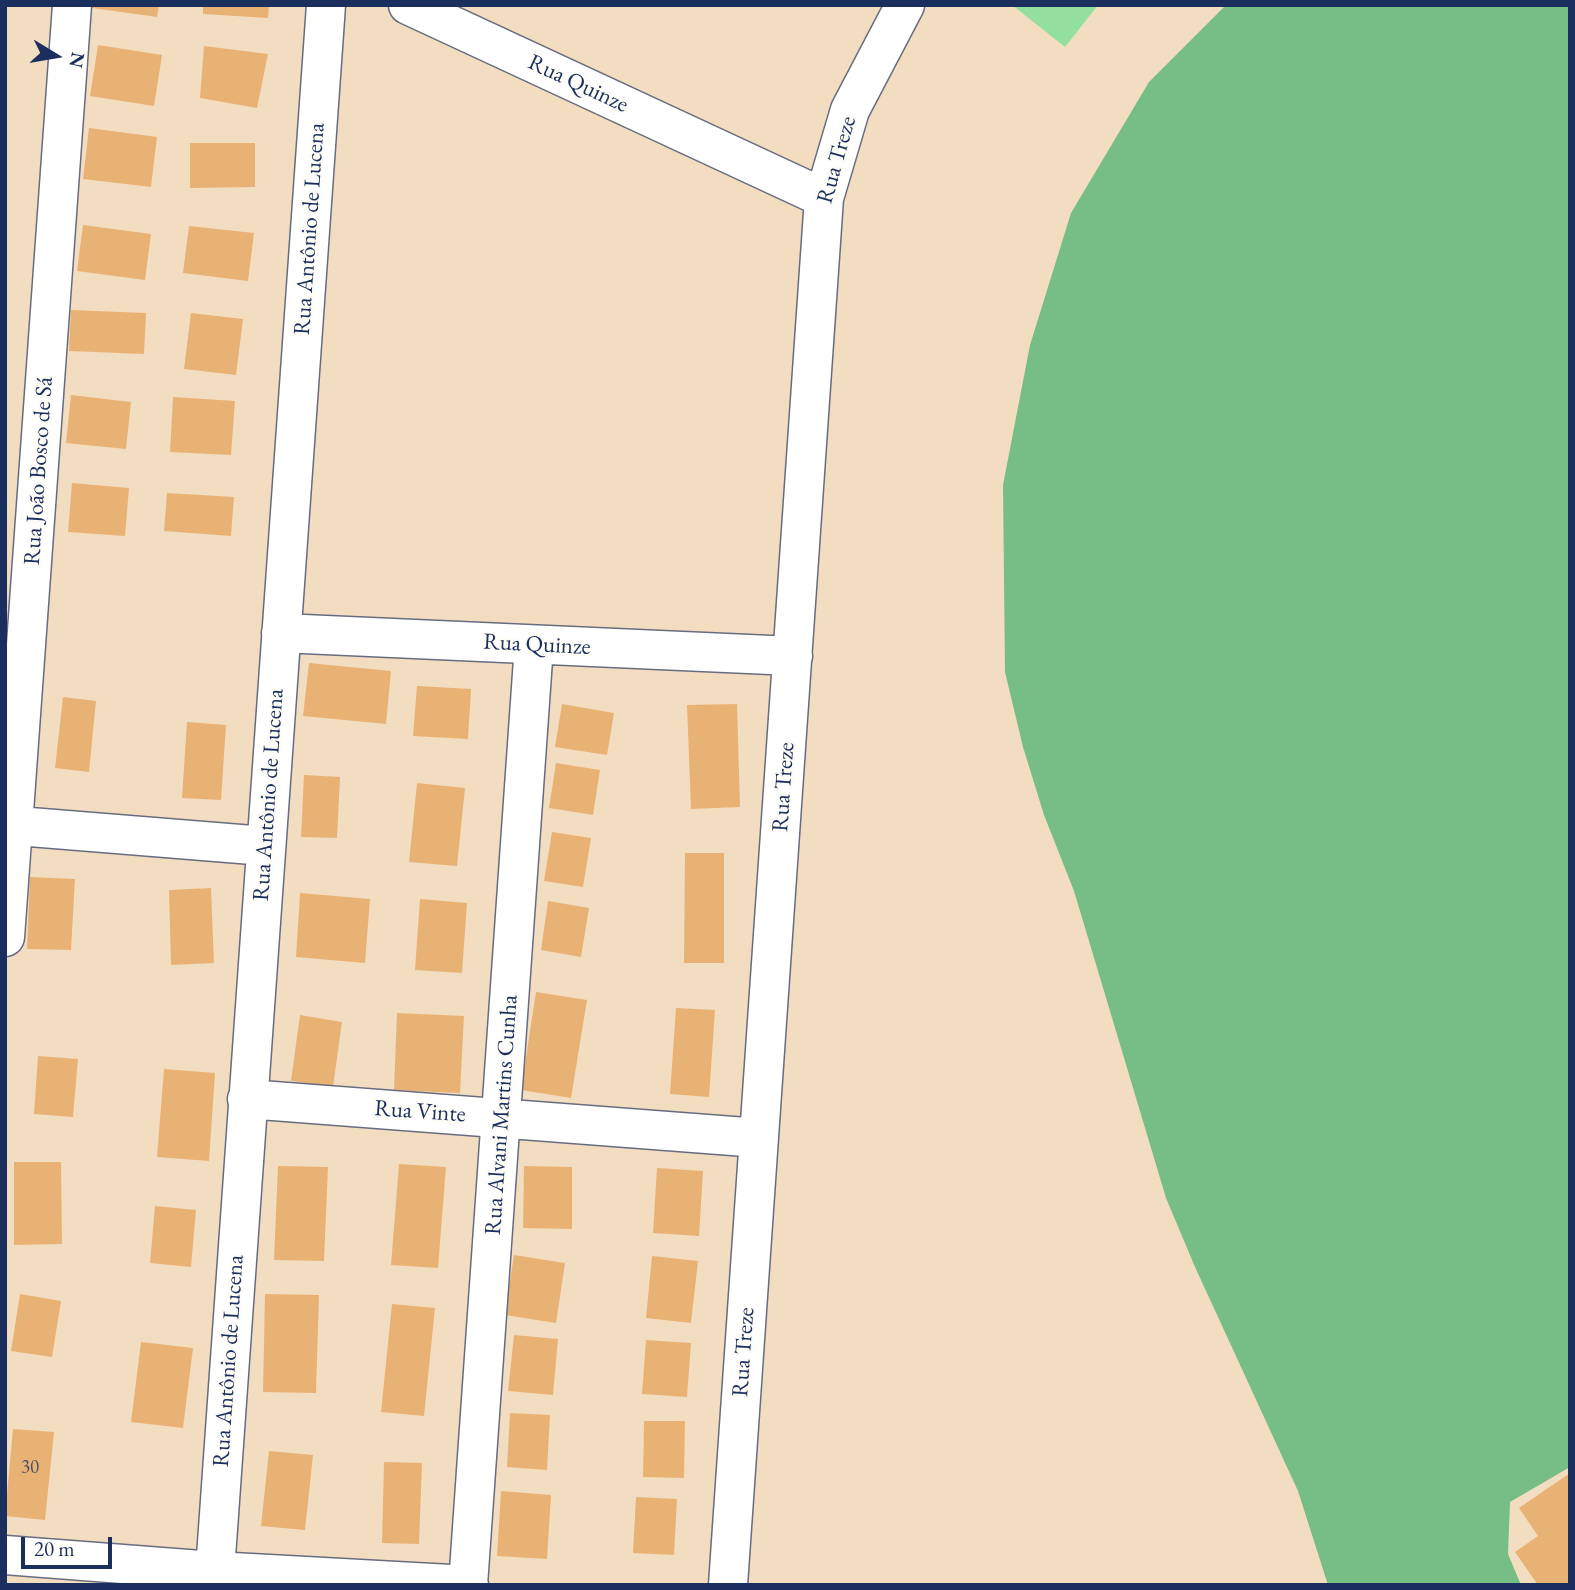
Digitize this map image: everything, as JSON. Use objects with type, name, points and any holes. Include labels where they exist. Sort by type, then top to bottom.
[{"type":"lane","name":"Rua João Bosco de Sá","points":[[5,937],[9,825],[72,5]]},
{"type":"lane","name":"Rua Antônio de Lucena","points":[[214,1578],[326,5]]},
{"type":"lane","name":"Rua Quinze","points":[[408,5],[824,198]]},
{"type":"lane","name":"Rua Treze","points":[[727,1585],[824,198],[850,110],[905,5]]},
{"type":"lane","name":"Rua Quinze","points":[[281,633],[793,656]]},
{"type":"lane","name":"Rua Alvani Martins Cunha","points":[[469,1585],[534,645]]},
{"type":"lane","points":[[9,825],[265,846]]},
{"type":"lane","name":"Rua Vinte","points":[[247,1100],[759,1138]]},
{"type":"lane","points":[[5,1555],[214,1578],[469,1585]]},
{"type":"green space","points":[[1012,5],[1098,5],[1065,47]]},
{"type":"green space","points":[[1226,5],[1570,5],[1570,1467],[1510,1502],[1508,1554],[1521,1585],[1328,1585],[1298,1491],[1166,1198],[1074,891],[1044,815],[1023,747],[1005,672],[1003,485],[1030,345],[1071,213],[1149,82]]},
{"type":"building","points":[[93,5],[159,5],[157,17],[92,8]]},
{"type":"building","points":[[203,5],[269,5],[268,18],[203,14]]},
{"type":"building","points":[[98,45],[162,55],[154,106],[90,96]]},
{"type":"building","points":[[204,46],[268,54],[257,108],[200,98]]},
{"type":"building","points":[[89,128],[157,137],[151,187],[83,179]]},
{"type":"building","points":[[190,143],[255,143],[255,187],[190,188]]},
{"type":"building","points":[[83,225],[151,234],[145,280],[77,271]]},
{"type":"building","points":[[189,226],[254,233],[248,281],[183,273]]},
{"type":"building","points":[[71,310],[146,313],[144,354],[69,351]]},
{"type":"building","points":[[191,313],[243,319],[236,375],[184,369]]},
{"type":"building","points":[[71,395],[131,402],[126,449],[66,443]]},
{"type":"building","points":[[173,397],[235,401],[231,455],[170,452]]},
{"type":"building","points":[[72,483],[129,488],[125,536],[68,532]]},
{"type":"building","points":[[167,493],[234,497],[231,536],[164,531]]},
{"type":"building","points":[[309,663],[391,671],[386,724],[303,716]]},
{"type":"building","points":[[417,686],[471,689],[468,739],[413,736]]},
{"type":"building","points":[[63,697],[96,701],[89,772],[55,768]]},
{"type":"building","points":[[562,704],[614,713],[607,755],[555,747]]},
{"type":"building","points":[[737,704],[740,807],[691,809],[687,705]]},
{"type":"building","points":[[187,722],[226,725],[221,800],[182,798]]},
{"type":"building","points":[[556,763],[600,770],[593,815],[549,808]]},
{"type":"building","points":[[304,775],[340,777],[337,838],[301,837]]},
{"type":"building","points":[[417,783],[465,788],[457,866],[409,862]]},
{"type":"building","points":[[552,832],[591,838],[583,887],[544,881]]},
{"type":"building","points":[[685,853],[724,853],[724,963],[684,963]]},
{"type":"building","points":[[30,877],[75,879],[71,950],[27,949]]},
{"type":"building","points":[[211,888],[214,963],[171,965],[169,890]]},
{"type":"building","points":[[300,893],[370,899],[365,963],[296,957]]},
{"type":"building","points":[[420,899],[467,903],[462,973],[415,970]]},
{"type":"building","points":[[548,901],[589,908],[581,957],[541,950]]},
{"type":"building","points":[[536,992],[587,1000],[571,1098],[521,1090]]},
{"type":"building","points":[[676,1008],[715,1010],[709,1097],[670,1094]]},
{"type":"building","points":[[397,1013],[464,1016],[460,1093],[394,1090]]},
{"type":"building","points":[[300,1015],[342,1022],[333,1087],[291,1081]]},
{"type":"building","points":[[38,1056],[78,1059],[73,1117],[34,1114]]},
{"type":"building","points":[[164,1069],[215,1073],[209,1161],[157,1157]]},
{"type":"building","points":[[14,1162],[61,1162],[62,1244],[14,1245]]},
{"type":"building","points":[[399,1164],[446,1167],[438,1268],[391,1265]]},
{"type":"building","points":[[278,1166],[328,1167],[324,1261],[274,1260]]},
{"type":"building","points":[[524,1166],[572,1167],[572,1229],[523,1228]]},
{"type":"building","points":[[657,1168],[703,1171],[699,1236],[653,1233]]},
{"type":"building","points":[[155,1206],[196,1210],[191,1267],[150,1263]]},
{"type":"building","points":[[514,1255],[565,1263],[556,1323],[505,1315]]},
{"type":"building","points":[[652,1256],[698,1261],[691,1323],[646,1318]]},
{"type":"building","points":[[20,1294],[61,1301],[52,1357],[11,1351]]},
{"type":"building","points":[[265,1294],[319,1295],[316,1393],[263,1392]]},
{"type":"building","points":[[392,1304],[435,1308],[424,1416],[381,1412]]},
{"type":"building","points":[[514,1335],[558,1339],[553,1395],[508,1391]]},
{"type":"building","points":[[646,1340],[691,1343],[687,1397],[642,1394]]},
{"type":"building","points":[[141,1342],[193,1348],[183,1428],[131,1422]]},
{"type":"building","points":[[510,1413],[550,1415],[547,1470],[507,1467]]},
{"type":"building","points":[[644,1421],[685,1421],[684,1478],[643,1477]]},
{"type":"building","points":[[13,1429],[54,1432],[45,1520],[5,1516]]},
{"type":"building","points":[[269,1451],[313,1455],[305,1530],[261,1526]]},
{"type":"building","points":[[384,1462],[422,1463],[419,1544],[382,1543]]},
{"type":"building","points":[[1570,1473],[1570,1585],[1538,1585],[1515,1552],[1538,1536],[1519,1508]]},
{"type":"building","points":[[501,1491],[551,1495],[547,1559],[497,1556]]},
{"type":"building","points":[[636,1497],[677,1499],[674,1555],[633,1553]]}]
